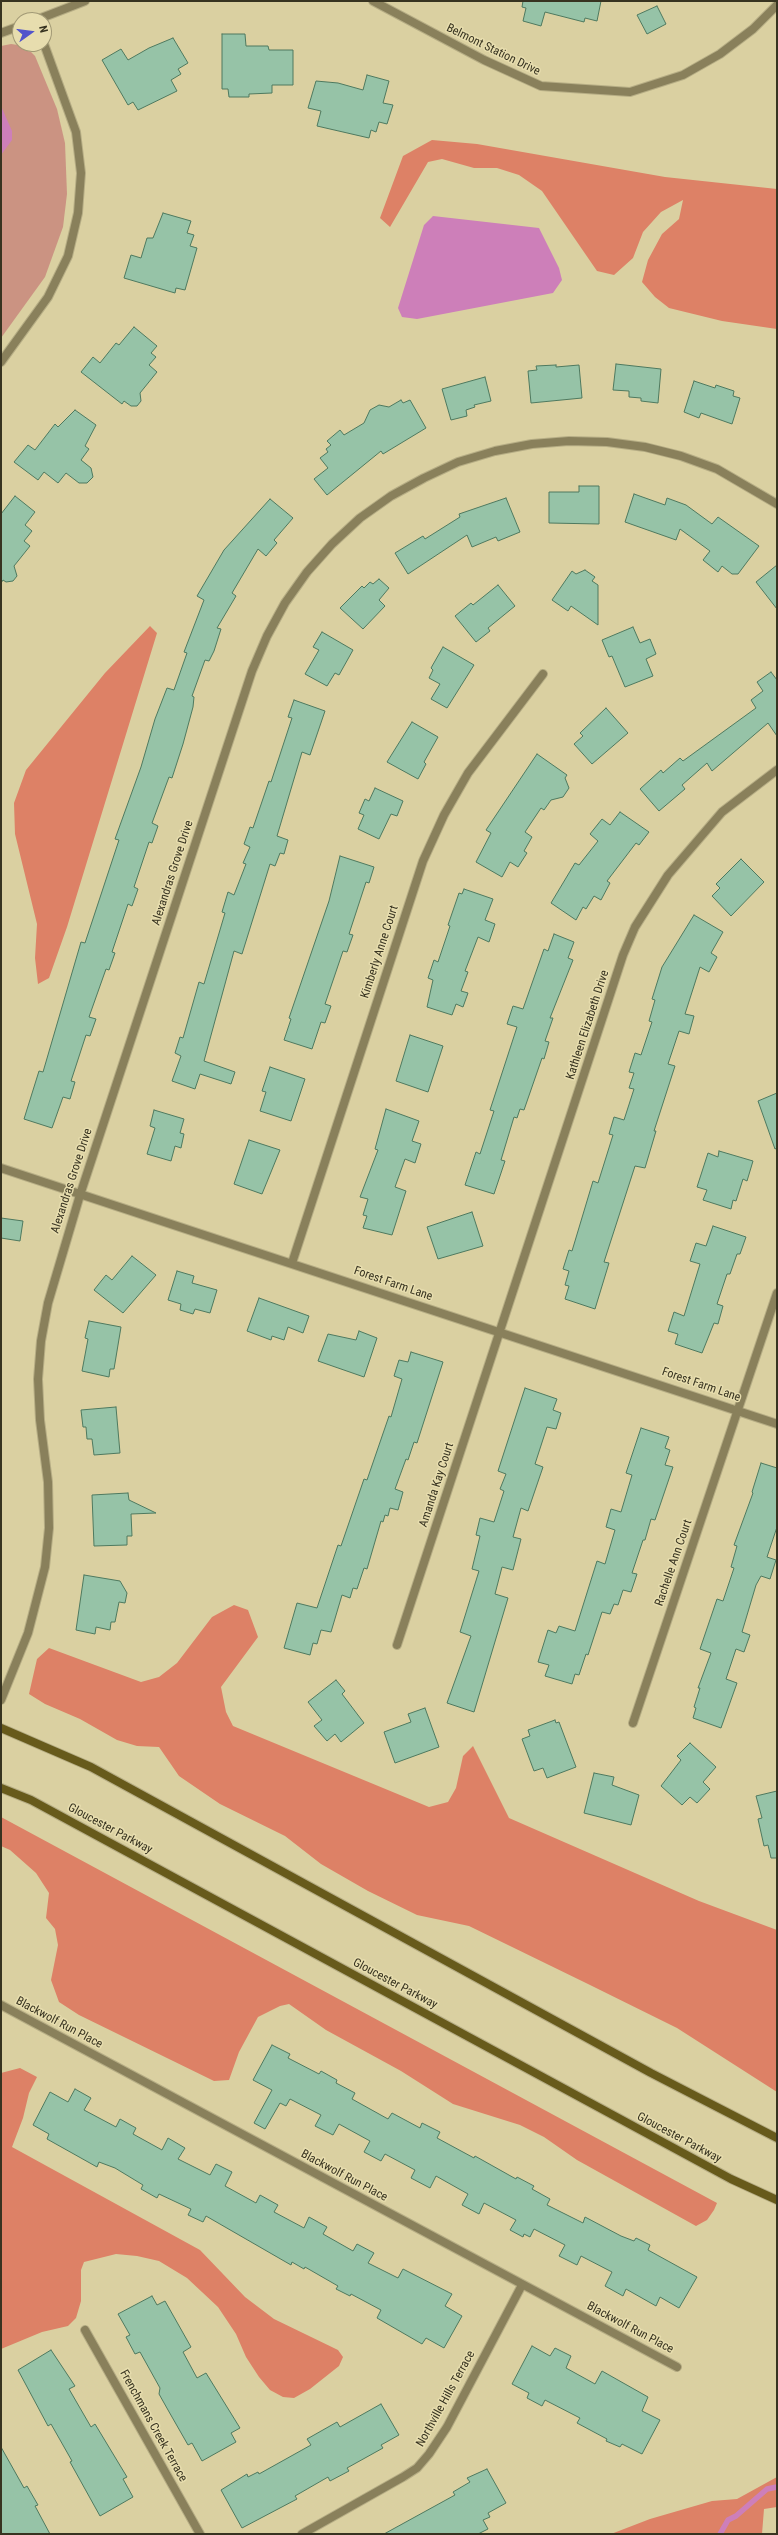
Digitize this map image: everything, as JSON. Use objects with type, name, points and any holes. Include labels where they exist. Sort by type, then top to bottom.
[{"type":"main road","points":[[1,1728],[91,1767],[651,2072],[777,2138]]},
{"type":"main road","name":"Gloucester Parkway","points":[[1,1788],[31,1800],[724,2176],[777,2200]]},
{"type":"street","points":[[52,14],[85,1]]},
{"type":"street","name":"Belmont Station Drive","points":[[373,1],[484,60],[541,86],[630,92],[683,74],[720,54],[753,29],[777,5]]},
{"type":"street","points":[[1,33],[12,29]]},
{"type":"street","points":[[1,362],[48,296],[68,256],[78,213],[81,173],[76,132],[47,52]]},
{"type":"street","name":"Alexandras Grove Drive","points":[[1,1700],[37,1607],[45,1567],[49,1528],[48,1482],[40,1420],[38,1379],[41,1340],[48,1303],[80,1195],[252,671],[267,636],[285,603],[307,572],[332,544],[360,518],[391,496],[424,478],[458,462],[495,451],[532,444],[569,441],[607,442],[645,447],[681,456],[717,469],[777,504]]},
{"type":"street","name":"Kimberly Anne Court","points":[[292,1263],[423,861],[444,815],[468,773],[543,674]]},
{"type":"street","name":"Kathleen Elizabeth Drive","points":[[499,1333],[623,955],[636,927],[668,875],[722,812],[777,770]]},
{"type":"street","name":"Forest Farm Lane","points":[[1,1168],[777,1424]]},
{"type":"street","name":"Rachelle Ann Court","points":[[633,1723],[777,1293]]},
{"type":"street","name":"Amanda Kay Court","points":[[397,1645],[499,1333]]},
{"type":"street","name":"Blackwolf Run Place","points":[[1,2005],[677,2367]]},
{"type":"street","name":"Northville Hills Terrace","points":[[302,2534],[418,2468],[426,2459],[447,2427],[522,2285]]},
{"type":"street","name":"Frenchmans Creek Terrace","points":[[85,2330],[200,2534]]},
{"type":"shaded area","points":[[12,44],[12,52],[31,52],[35,56],[57,109],[65,143],[67,194],[63,227],[45,277],[1,338],[1,46]]},
{"type":"shaded area","points":[[1,106],[12,131],[12,140],[1,155]]},
{"type":"shaded area","points":[[432,140],[477,144],[665,177],[777,189],[777,329],[722,321],[669,308],[655,297],[642,282],[648,260],[662,234],[679,219],[683,200],[661,212],[643,232],[633,258],[614,275],[597,271],[542,191],[519,175],[497,168],[474,168],[442,159],[428,162],[390,227],[380,218],[403,156]]},
{"type":"shaded area","points":[[433,216],[539,228],[559,268],[562,280],[553,293],[417,319],[402,317],[398,308],[424,225]]},
{"type":"shaded area","points":[[150,626],[157,633],[67,927],[49,978],[38,984],[35,958],[37,924],[15,834],[14,803],[26,770],[105,673]]},
{"type":"shaded area","points":[[234,1605],[248,1610],[258,1637],[221,1687],[226,1712],[233,1726],[429,1807],[448,1802],[456,1788],[463,1756],[473,1746],[509,1818],[699,1901],[777,1930],[777,2092],[677,2028],[588,1984],[469,1926],[417,1915],[368,1891],[321,1864],[285,1836],[220,1804],[179,1776],[159,1747],[137,1746],[117,1740],[80,1719],[45,1704],[29,1694],[37,1659],[49,1648],[141,1682],[159,1677],[177,1663],[212,1617]]},
{"type":"shaded area","points":[[1,1817],[717,2203],[714,2210],[707,2220],[696,2226],[577,2160],[544,2137],[520,2125],[453,2104],[401,2071],[326,2030],[289,2004],[280,2006],[258,2017],[239,2052],[229,2080],[214,2081],[79,2015],[59,2002],[51,1980],[58,1945],[55,1929],[46,1918],[49,1893],[36,1873],[10,1850],[1,1846]]},
{"type":"shaded area","points":[[20,2068],[37,2077],[29,2093],[23,2118],[12,2147],[200,2250],[245,2297],[274,2319],[338,2350],[343,2357],[339,2366],[310,2389],[294,2398],[283,2397],[270,2390],[259,2377],[246,2357],[236,2334],[218,2307],[187,2278],[159,2261],[137,2256],[116,2254],[84,2262],[81,2270],[81,2301],[76,2318],[68,2326],[42,2332],[1,2349],[1,2073]]},
{"type":"shaded area","points":[[777,2477],[777,2507],[764,2509],[762,2534],[611,2534],[650,2519],[712,2501],[737,2499]]},
{"type":"building","points":[[523,1],[601,1],[597,21],[585,18],[584,22],[545,12],[541,26],[523,21],[526,8],[522,7]]},
{"type":"building","points":[[657,6],[666,24],[647,34],[637,15]]},
{"type":"building","points":[[222,34],[245,34],[246,46],[268,46],[269,50],[293,50],[293,85],[272,85],[272,93],[249,94],[249,97],[229,97],[228,89],[222,89]]},
{"type":"building","points":[[173,38],[188,63],[178,69],[181,74],[171,80],[177,91],[138,110],[133,102],[128,105],[102,60],[121,49],[128,60],[149,48]]},
{"type":"building","points":[[367,75],[389,81],[383,103],[393,105],[387,124],[379,122],[376,132],[371,130],[369,138],[317,126],[321,111],[308,108],[316,81],[338,83],[363,90]]},
{"type":"building","points":[[163,213],[191,221],[187,233],[194,235],[190,246],[197,248],[185,290],[176,288],[175,293],[124,278],[131,255],[141,258],[147,238],[153,238]]},
{"type":"building","points":[[134,327],[157,346],[151,353],[156,357],[149,365],[157,372],[140,393],[141,401],[137,406],[131,406],[124,401],[122,404],[81,372],[93,357],[100,363],[116,343],[119,345]]},
{"type":"building","points":[[616,364],[661,369],[658,403],[641,401],[641,398],[629,397],[629,391],[613,390]]},
{"type":"building","points":[[556,365],[556,367],[579,365],[582,398],[531,403],[528,371],[537,370],[536,366]]},
{"type":"building","points":[[485,377],[491,401],[474,405],[475,407],[466,410],[467,416],[451,420],[442,389]]},
{"type":"building","points":[[694,381],[715,388],[716,385],[734,391],[733,396],[740,398],[732,424],[701,413],[699,418],[684,412]]},
{"type":"building","points":[[401,400],[403,403],[410,400],[426,428],[383,454],[381,451],[327,495],[314,479],[328,468],[320,458],[328,452],[326,449],[331,445],[327,441],[340,430],[344,435],[364,423],[370,410],[379,405],[389,407]]},
{"type":"building","points":[[75,410],[96,425],[85,446],[89,449],[81,460],[91,468],[93,477],[87,483],[79,483],[66,473],[58,483],[44,472],[38,480],[14,462],[28,445],[35,450],[55,424],[58,427]]},
{"type":"building","points":[[579,486],[599,486],[599,524],[549,523],[549,492],[579,492]]},
{"type":"building","points":[[634,494],[665,505],[667,498],[686,505],[712,524],[718,517],[759,546],[738,574],[732,574],[722,566],[718,572],[703,560],[710,551],[680,529],[676,540],[625,522]]},
{"type":"building","points":[[15,496],[35,512],[25,525],[32,531],[24,541],[30,546],[14,566],[17,576],[13,581],[6,582],[3,580],[1,583],[1,514]]},
{"type":"building","points":[[506,498],[520,532],[498,541],[496,537],[472,547],[467,535],[408,574],[395,553],[423,536],[425,539],[460,517],[459,514]]},
{"type":"building","points":[[270,499],[293,518],[274,540],[277,543],[266,556],[258,549],[232,593],[236,596],[217,628],[221,629],[214,651],[209,661],[205,660],[192,696],[194,697],[193,707],[172,778],[169,777],[152,823],[158,826],[152,843],[149,842],[134,887],[138,889],[132,906],[128,904],[112,952],[115,953],[109,970],[106,969],[89,1017],[96,1019],[90,1036],[86,1035],[71,1081],[75,1082],[70,1099],[63,1097],[52,1128],[24,1119],[39,1071],[43,1072],[81,942],[85,943],[119,840],[115,839],[141,767],[155,719],[167,688],[174,690],[187,653],[184,652],[204,600],[197,596],[224,550]]},
{"type":"building","points":[[777,565],[777,609],[756,582]]},
{"type":"building","points":[[585,570],[595,577],[592,581],[598,585],[598,625],[571,606],[568,611],[552,600],[572,571],[576,574]]},
{"type":"building","points":[[379,579],[389,588],[379,600],[385,606],[363,629],[340,608],[362,586],[364,588],[370,582],[373,584]]},
{"type":"building","points":[[498,585],[515,606],[488,628],[490,631],[476,642],[455,616],[471,603],[473,605]]},
{"type":"building","points":[[633,627],[640,643],[650,639],[656,654],[646,659],[653,676],[625,687],[612,656],[609,657],[602,640]]},
{"type":"building","points":[[322,632],[353,650],[339,675],[335,673],[327,686],[305,674],[319,650],[313,647]]},
{"type":"building","points":[[443,647],[474,665],[447,708],[431,699],[440,684],[429,678],[433,670],[431,668]]},
{"type":"building","points":[[771,672],[777,680],[777,736],[768,723],[712,771],[707,763],[682,785],[685,789],[659,811],[640,789],[661,770],[663,773],[680,758],[683,761],[756,708],[751,700],[763,691],[757,682]]},
{"type":"building","points":[[294,700],[325,711],[310,755],[302,752],[277,836],[288,840],[284,854],[280,853],[275,866],[270,864],[242,954],[234,951],[204,1061],[235,1072],[231,1084],[200,1074],[195,1089],[172,1081],[181,1056],[175,1053],[180,1037],[183,1038],[199,982],[204,984],[225,913],[222,912],[228,892],[234,895],[246,864],[243,863],[250,847],[244,844],[250,827],[253,828],[269,781],[271,782],[292,718],[288,717]]},
{"type":"building","points":[[606,708],[628,733],[592,764],[574,744],[583,736],[580,733]]},
{"type":"building","points":[[412,722],[438,737],[424,762],[426,764],[418,779],[387,762]]},
{"type":"building","points":[[537,754],[567,775],[565,778],[569,788],[563,797],[551,800],[544,810],[541,808],[525,832],[532,837],[524,851],[527,853],[518,867],[510,862],[502,877],[476,862],[491,833],[486,830]]},
{"type":"building","points":[[375,788],[403,801],[397,816],[391,814],[379,839],[358,829],[364,815],[359,813],[365,799],[369,801]]},
{"type":"building","points":[[620,812],[649,832],[639,845],[636,843],[607,881],[610,883],[601,900],[594,896],[586,909],[583,907],[576,920],[551,903],[575,863],[579,865],[598,841],[590,834],[602,819],[610,825]]},
{"type":"building","points":[[340,856],[374,867],[369,883],[366,882],[349,934],[353,935],[347,952],[343,951],[325,1004],[331,1006],[325,1023],[321,1022],[312,1049],[284,1040],[291,1019],[289,1018],[329,901]]},
{"type":"building","points":[[741,859],[764,882],[731,916],[712,896],[720,888],[716,884]]},
{"type":"building","points":[[464,889],[493,899],[485,920],[495,924],[489,942],[478,937],[465,971],[468,972],[461,991],[468,993],[463,1007],[456,1004],[452,1015],[427,1007],[433,980],[428,978],[434,960],[438,962],[450,926],[448,925],[459,893],[462,894]]},
{"type":"building","points":[[694,915],[723,932],[711,953],[717,957],[709,972],[700,967],[685,1014],[694,1016],[689,1034],[679,1031],[668,1064],[675,1066],[654,1131],[656,1131],[645,1168],[635,1166],[604,1262],[609,1263],[595,1309],[565,1299],[569,1286],[565,1285],[569,1271],[563,1269],[569,1250],[572,1251],[593,1181],[598,1183],[613,1135],[609,1134],[614,1117],[624,1120],[634,1089],[629,1088],[634,1073],[629,1072],[635,1053],[641,1055],[652,1022],[649,1021],[655,1000],[652,999],[662,967]]},
{"type":"building","points":[[554,934],[574,942],[568,958],[573,960],[550,1018],[553,1018],[545,1041],[549,1042],[544,1059],[542,1058],[524,1110],[520,1109],[517,1118],[514,1117],[501,1160],[505,1161],[494,1194],[465,1185],[476,1152],[480,1154],[494,1111],[490,1110],[517,1027],[507,1024],[513,1006],[523,1009],[544,949],[548,951]]},
{"type":"building","points":[[410,1035],[443,1046],[428,1092],[396,1081]]},
{"type":"building","points":[[270,1067],[305,1079],[291,1121],[260,1111],[266,1092],[262,1091]]},
{"type":"building","points":[[777,1093],[777,1148],[775,1149],[758,1101]]},
{"type":"building","points":[[386,1109],[419,1121],[412,1141],[421,1144],[415,1163],[405,1159],[395,1187],[406,1191],[392,1235],[363,1228],[367,1216],[363,1215],[368,1199],[360,1197],[378,1150],[375,1149]]},
{"type":"building","points":[[154,1110],[184,1119],[180,1133],[184,1134],[181,1148],[175,1146],[171,1161],[147,1154],[155,1128],[150,1126]]},
{"type":"building","points":[[249,1140],[280,1150],[262,1194],[234,1184]]},
{"type":"building","points":[[719,1151],[753,1161],[747,1181],[743,1179],[736,1201],[733,1200],[731,1209],[703,1200],[707,1190],[697,1187],[708,1153],[718,1157]]},
{"type":"building","points":[[472,1212],[483,1246],[438,1259],[427,1227]]},
{"type":"building","points":[[1,1218],[23,1221],[20,1241],[1,1238]]},
{"type":"building","points":[[713,1226],[746,1237],[740,1254],[737,1254],[730,1274],[727,1274],[717,1304],[723,1306],[718,1324],[714,1323],[702,1353],[675,1344],[678,1334],[668,1331],[674,1312],[684,1316],[700,1264],[690,1261],[696,1243],[706,1246]]},
{"type":"building","points":[[132,1256],[156,1275],[123,1313],[94,1290],[106,1275],[112,1280]]},
{"type":"building","points":[[177,1271],[194,1276],[192,1283],[217,1290],[210,1313],[195,1309],[193,1314],[180,1310],[181,1304],[168,1300]]},
{"type":"building","points":[[259,1298],[309,1316],[303,1333],[288,1327],[284,1340],[272,1336],[271,1340],[247,1331]]},
{"type":"building","points":[[89,1321],[121,1327],[114,1369],[110,1369],[109,1377],[82,1371],[88,1339],[85,1338]]},
{"type":"building","points":[[359,1331],[377,1338],[364,1377],[318,1361],[328,1334],[356,1340]]},
{"type":"building","points":[[411,1352],[443,1362],[417,1443],[414,1442],[395,1489],[403,1492],[398,1510],[390,1508],[388,1516],[385,1515],[383,1522],[381,1521],[367,1569],[364,1568],[357,1589],[353,1588],[350,1598],[342,1595],[331,1632],[321,1630],[317,1644],[313,1643],[310,1655],[284,1648],[297,1603],[317,1608],[338,1545],[341,1546],[364,1479],[367,1480],[389,1416],[391,1417],[402,1379],[394,1376],[399,1360],[408,1362]]},
{"type":"building","points":[[525,1388],[557,1399],[553,1410],[561,1413],[556,1429],[547,1427],[535,1464],[543,1467],[528,1511],[521,1508],[513,1537],[521,1539],[513,1570],[502,1567],[495,1594],[508,1598],[474,1712],[447,1703],[471,1636],[460,1632],[479,1571],[472,1569],[480,1536],[476,1535],[480,1518],[494,1522],[504,1491],[500,1489],[506,1474],[498,1471]]},
{"type":"building","points":[[116,1407],[120,1453],[94,1455],[92,1439],[87,1439],[86,1427],[83,1427],[81,1410]]},
{"type":"building","points":[[641,1428],[669,1437],[665,1448],[670,1450],[665,1465],[673,1467],[655,1520],[651,1519],[645,1540],[643,1540],[632,1573],[637,1574],[631,1592],[623,1590],[618,1605],[614,1604],[610,1614],[602,1612],[588,1655],[586,1654],[579,1675],[575,1674],[572,1684],[545,1676],[549,1665],[538,1662],[548,1630],[556,1633],[559,1626],[575,1631],[597,1561],[605,1564],[615,1530],[606,1527],[611,1509],[621,1512],[632,1475],[626,1473]]},
{"type":"building","points":[[761,1463],[777,1468],[777,1527],[767,1557],[776,1560],[770,1579],[761,1576],[756,1585],[742,1632],[750,1635],[744,1652],[736,1649],[726,1679],[737,1683],[721,1728],[693,1718],[696,1708],[694,1707],[700,1688],[698,1688],[711,1653],[700,1649],[717,1599],[723,1601],[734,1568],[731,1567],[737,1546],[734,1545],[753,1493],[752,1492]]},
{"type":"building","points":[[128,1493],[129,1500],[156,1513],[131,1514],[132,1536],[127,1536],[127,1545],[94,1546],[92,1495]]},
{"type":"building","points":[[84,1575],[120,1581],[127,1593],[125,1603],[119,1602],[115,1622],[111,1622],[110,1630],[96,1627],[95,1634],[76,1630]]},
{"type":"building","points":[[336,1680],[345,1691],[342,1694],[364,1723],[341,1742],[335,1734],[327,1741],[314,1726],[322,1720],[308,1702]]},
{"type":"building","points":[[425,1708],[439,1747],[395,1763],[384,1732],[411,1722],[408,1714]]},
{"type":"building","points":[[555,1720],[556,1723],[559,1722],[576,1767],[547,1778],[543,1768],[534,1771],[522,1739],[530,1736],[528,1730]]},
{"type":"building","points":[[690,1743],[716,1767],[703,1782],[710,1789],[697,1803],[690,1797],[682,1805],[661,1786],[681,1760],[677,1756]]},
{"type":"building","points":[[594,1773],[614,1777],[612,1785],[639,1795],[631,1825],[584,1813]]},
{"type":"building","points":[[777,1791],[777,1858],[771,1858],[768,1845],[764,1846],[758,1819],[762,1818],[756,1796]]},
{"type":"building","points":[[272,2045],[290,2054],[288,2058],[319,2074],[321,2071],[337,2080],[336,2083],[355,2093],[352,2099],[388,2119],[392,2113],[420,2128],[422,2123],[440,2132],[437,2138],[474,2158],[475,2156],[516,2179],[517,2177],[534,2186],[532,2189],[550,2199],[547,2205],[583,2223],[585,2217],[621,2236],[634,2241],[636,2238],[650,2245],[648,2250],[697,2277],[679,2308],[660,2297],[656,2306],[626,2289],[623,2296],[605,2286],[612,2272],[581,2256],[577,2265],[559,2256],[565,2245],[534,2229],[530,2237],[524,2234],[523,2237],[510,2230],[516,2220],[484,2203],[479,2214],[462,2205],[468,2194],[436,2176],[430,2188],[411,2178],[415,2170],[385,2154],[381,2161],[364,2152],[370,2141],[339,2124],[333,2135],[315,2126],[321,2115],[290,2099],[286,2106],[280,2103],[265,2129],[254,2123],[272,2090],[253,2080]]},
{"type":"building","points":[[75,2089],[91,2098],[84,2110],[116,2127],[120,2119],[136,2128],[133,2134],[162,2150],[168,2138],[185,2148],[178,2159],[210,2175],[216,2164],[232,2172],[225,2186],[256,2203],[260,2195],[278,2205],[274,2212],[304,2228],[309,2217],[327,2227],[323,2234],[353,2251],[357,2244],[374,2253],[368,2263],[398,2278],[403,2269],[452,2294],[445,2306],[462,2316],[444,2348],[426,2338],[422,2344],[377,2318],[381,2310],[351,2294],[350,2296],[336,2289],[338,2286],[305,2267],[304,2269],[292,2262],[291,2265],[206,2216],[203,2222],[188,2215],[191,2209],[159,2194],[157,2198],[141,2189],[143,2185],[115,2168],[99,2162],[97,2167],[47,2139],[49,2134],[33,2125],[50,2092],[68,2102]]},
{"type":"building","points":[[152,2296],[157,2305],[165,2301],[191,2347],[183,2352],[197,2378],[206,2373],[240,2428],[231,2433],[236,2442],[202,2461],[192,2443],[188,2445],[168,2410],[159,2394],[160,2388],[140,2352],[135,2354],[126,2337],[130,2335],[118,2314]]},
{"type":"building","points":[[532,2346],[550,2356],[555,2348],[571,2356],[566,2368],[595,2384],[602,2371],[648,2397],[642,2411],[660,2420],[642,2454],[622,2444],[620,2447],[606,2441],[607,2439],[577,2423],[580,2418],[545,2400],[542,2406],[527,2398],[529,2393],[512,2384]]},
{"type":"building","points":[[51,2350],[75,2386],[69,2389],[91,2427],[95,2424],[127,2477],[123,2479],[133,2497],[100,2516],[70,2462],[72,2461],[51,2424],[48,2426],[18,2370]]},
{"type":"building","points":[[381,2404],[399,2435],[381,2445],[383,2448],[347,2468],[349,2471],[330,2481],[328,2477],[295,2496],[297,2499],[242,2528],[221,2490],[247,2474],[248,2477],[258,2472],[259,2474],[311,2445],[307,2439],[337,2422],[340,2427]]},
{"type":"building","points":[[1,2447],[24,2488],[27,2486],[38,2505],[35,2506],[50,2534],[1,2534]]},
{"type":"building","points":[[487,2469],[506,2503],[488,2513],[490,2517],[483,2520],[488,2529],[478,2534],[384,2534],[455,2495],[453,2492],[470,2482],[467,2478]]},
{"type":"waterway","points":[[720,2534],[728,2520],[736,2516],[767,2489],[777,2487]]}]
